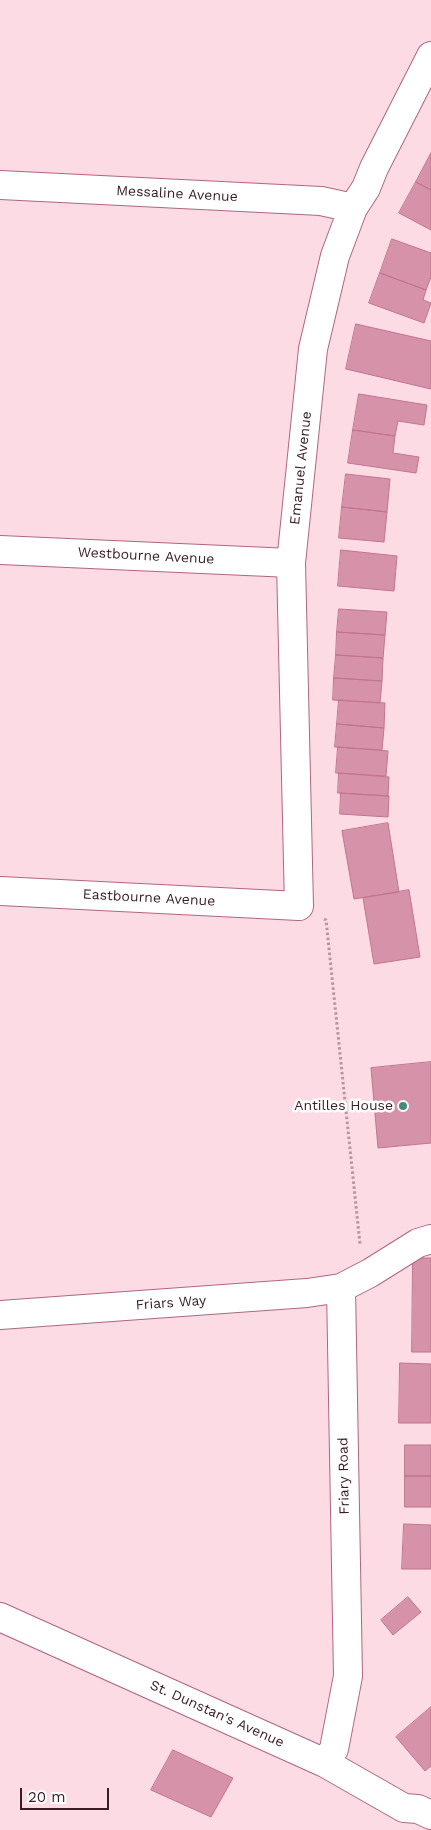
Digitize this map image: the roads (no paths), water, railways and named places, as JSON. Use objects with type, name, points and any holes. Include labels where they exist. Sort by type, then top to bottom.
[{"type":"street","name":"Emanuel Avenue","points":[[299,906],[291,562],[313,349],[335,256],[353,208],[366,188],[378,159],[431,56]]},
{"type":"street","name":"Messaline Avenue","points":[[0,186],[321,201],[353,208]]},
{"type":"street","name":"Westbourne Avenue","points":[[0,550],[291,562]]},
{"type":"street","name":"Eastbourne Avenue","points":[[0,891],[299,906]]},
{"type":"street","points":[[341,1288],[418,1244],[431,1239]]},
{"type":"street","name":"Friars Way","points":[[0,1315],[307,1294],[341,1288]]},
{"type":"street","name":"Friary Road","points":[[325,1763],[334,1749],[348,1676],[341,1288]]},
{"type":"street","name":"St. Dunstan's Avenue","points":[[0,1616],[325,1763],[404,1808],[418,1809],[431,1815]]},
{"type":"place","name":"Antilles House","points":[[403,1106]]}]
